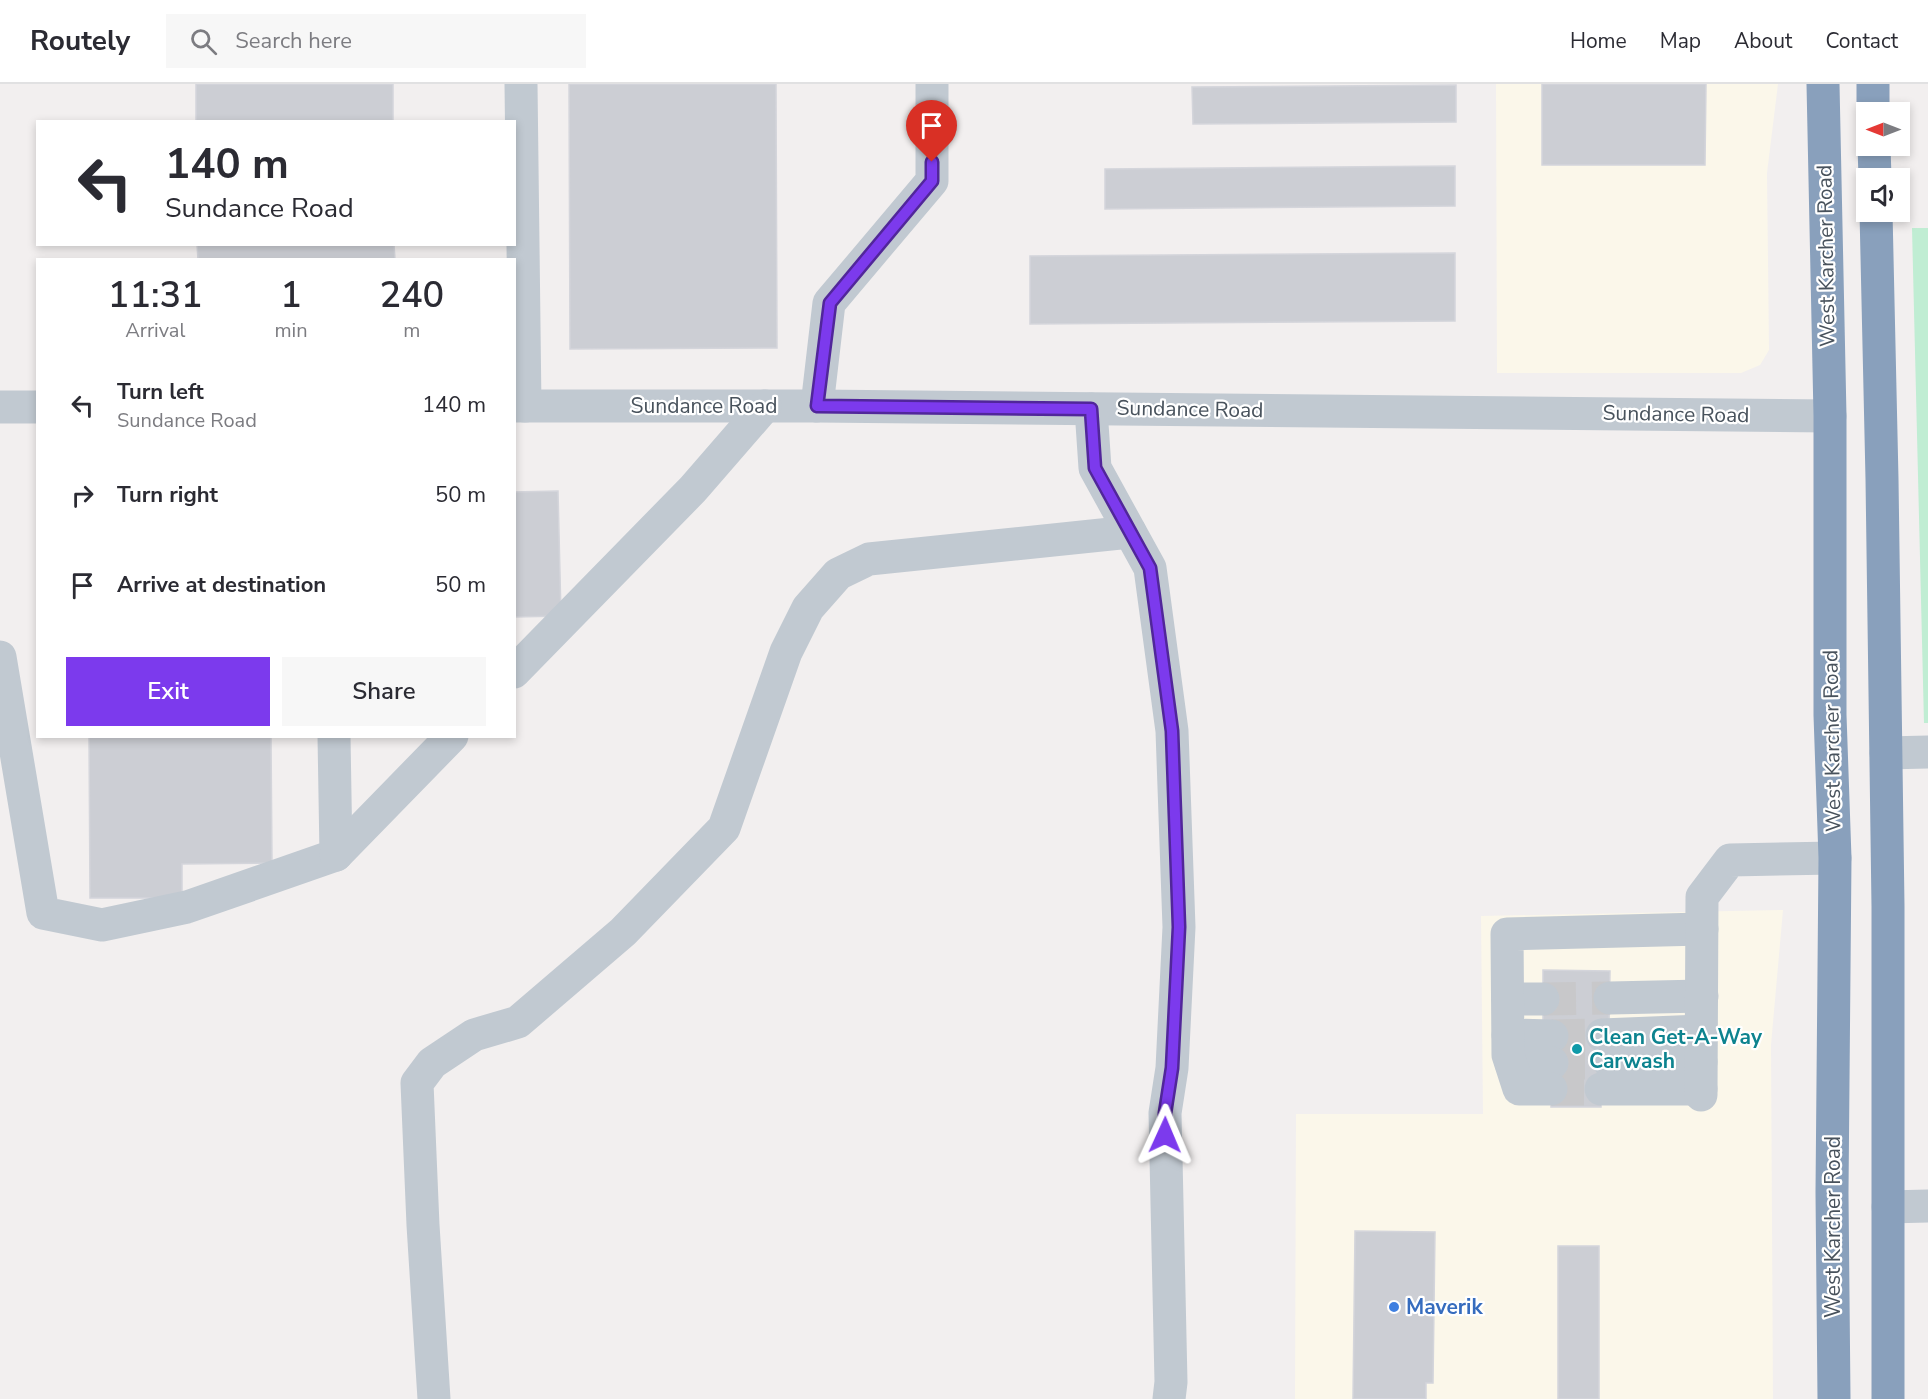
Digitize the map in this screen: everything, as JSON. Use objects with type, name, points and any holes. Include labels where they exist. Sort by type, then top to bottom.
[{"type":"highway","name":"West Karcher Road","points":[[1823,84],[1830,416],[1830,715],[1835,858],[1832,1181],[1834,1399]]},
{"type":"highway","points":[[1873,84],[1873,102]]},
{"type":"highway","points":[[1876,222],[1886,753],[1888,1399]]},
{"type":"street","points":[[520,406],[521,84]]},
{"type":"street","points":[[817,406],[830,303],[932,181],[932,84]]},
{"type":"street","name":"Sundance Road","points":[[520,406],[817,406],[1830,416]]},
{"type":"street","points":[[516,670],[693,489],[765,406]]},
{"type":"street","points":[[0,407],[36,407]]},
{"type":"street","points":[[1091,409],[1095,468],[1150,568],[1172,731],[1179,927],[1172,1068],[1165,1113],[1171,1382],[1169,1399]]},
{"type":"street","points":[[434,1399],[417,1083],[432,1063],[474,1035],[518,1022],[622,932],[724,828],[786,652],[808,608],[838,574],[869,559],[1130,532]]},
{"type":"street","points":[[0,657],[43,914],[102,925],[187,906],[336,855],[450,738]]},
{"type":"street","points":[[334,738],[336,855]]},
{"type":"street","points":[[1886,753],[1928,752]]},
{"type":"street","points":[[1701,1069],[1702,897],[1730,860],[1835,858]]},
{"type":"street","points":[[1510,1049],[1549,1062],[1519,1089],[1510,1049],[1529,999],[1507,934],[1702,929]]},
{"type":"street","points":[[1612,998],[1702,996]]},
{"type":"street","points":[[1701,1069],[1606,1062],[1701,1069]]},
{"type":"street","points":[[1888,1207],[1928,1206]]},
{"type":"shaded area","points":[[1496,84],[1778,84],[1767,173],[1769,350],[1760,365],[1741,373],[1497,373]]},
{"type":"shaded area","points":[[1783,910],[1771,1045],[1773,1399],[1295,1399],[1296,1114],[1483,1114],[1481,916]]},
{"type":"green space","points":[[1912,228],[1928,228],[1928,723],[1924,723]]},
{"type":"building","points":[[196,84],[393,84],[393,120],[196,120]]},
{"type":"building","points":[[569,84],[776,84],[777,348],[570,349]]},
{"type":"building","points":[[1542,84],[1706,84],[1705,165],[1542,165]]},
{"type":"building","points":[[1456,85],[1456,122],[1193,124],[1192,87]]},
{"type":"building","points":[[1455,166],[1455,206],[1105,209],[1105,169]]},
{"type":"building","points":[[197,246],[394,246],[395,258],[198,258]]},
{"type":"building","points":[[1455,253],[1455,321],[1030,324],[1030,256]]},
{"type":"building","points":[[558,491],[561,616],[516,617],[516,492]]},
{"type":"building","points":[[89,738],[271,738],[272,863],[182,864],[182,898],[90,898]]},
{"type":"building","name":"Clean Get-A-Way Carwash","points":[[1543,970],[1610,971],[1609,1025],[1602,1035],[1601,1107],[1551,1107],[1552,1063],[1543,1029]]},
{"type":"building","name":"Maverik","points":[[1355,1231],[1435,1232],[1433,1383],[1426,1383],[1426,1399],[1353,1399]]},
{"type":"building","points":[[1558,1246],[1599,1246],[1599,1399],[1558,1399]]},
{"type":"tunnel","points":[[1543,999],[1610,998]]},
{"type":"tunnel","points":[[1552,1036],[1602,1035]]},
{"type":"tunnel","points":[[1552,1063],[1610,1063]]},
{"type":"tunnel","points":[[1551,1089],[1601,1089]]},
{"type":"place","name":"Clean Get-A-Way Carwash","points":[[1577,1049]]},
{"type":"place","name":"Maverik","points":[[1394,1307]]},
{"type":"route","points":[[932,162],[932,181],[830,303],[817,406],[1091,409],[1095,468],[1150,568],[1172,731],[1179,927],[1172,1068],[1165,1113],[1165,1135]]}]
